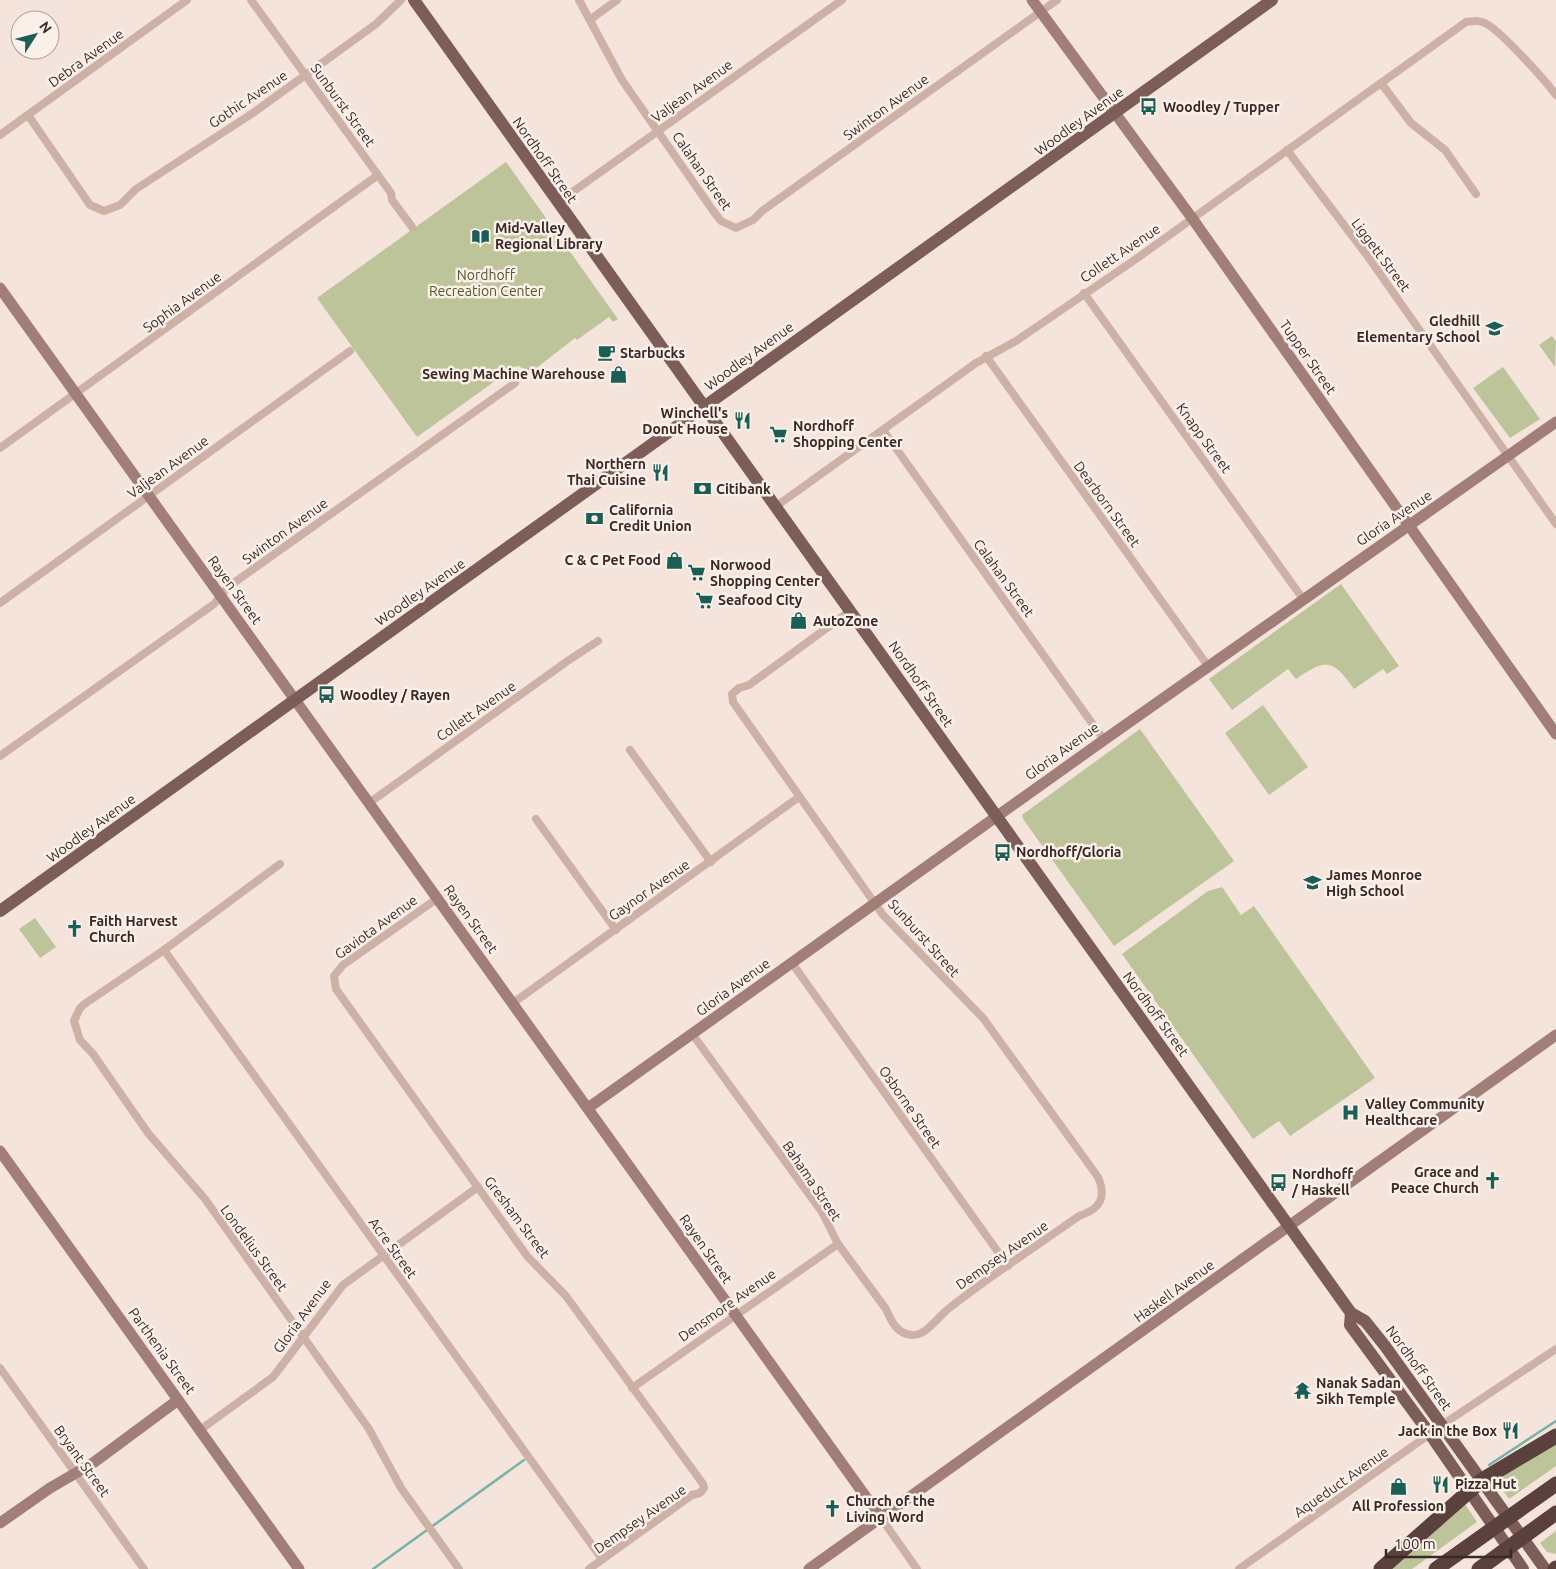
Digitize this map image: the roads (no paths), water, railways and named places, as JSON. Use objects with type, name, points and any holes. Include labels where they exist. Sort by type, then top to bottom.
[{"type":"highway","points":[[1380,1569],[1482,1480],[1556,1436]]},
{"type":"highway","points":[[1436,1569],[1556,1484]]},
{"type":"highway","points":[[1484,1565],[1556,1514]]},
{"type":"main road","name":"Nordhoff Street","points":[[414,0],[557,203],[1351,1313],[1365,1321],[1546,1569]]},
{"type":"main road","name":"Woodley Avenue","points":[[0,911],[1116,114],[1272,0]]},
{"type":"main road","name":"Nordhoff Street","points":[[1351,1313],[1350,1325],[1430,1434],[1468,1492],[1524,1569]]},
{"type":"street","name":"Debra Avenue","points":[[0,135],[187,0]]},
{"type":"street","name":"Sunburst Street","points":[[252,0],[378,175],[412,227]]},
{"type":"street","name":"Gothic Avenue","points":[[28,115],[77,183],[90,205],[104,212],[120,205],[136,188],[253,113],[376,24],[401,0]]},
{"type":"street","name":"Calahan Street","points":[[579,0],[591,19],[618,72],[714,212],[729,226]]},
{"type":"street","points":[[591,19],[617,0]]},
{"type":"street","name":"Valjean Avenue","points":[[557,203],[842,0]]},
{"type":"street","name":"Tupper Street","points":[[1032,0],[1192,218],[1556,734]]},
{"type":"street","name":"Swinton Avenue","points":[[729,226],[742,227],[753,220],[762,211],[1057,0]]},
{"type":"street","name":"Collett Avenue","points":[[775,507],[986,356],[1016,342],[1084,293],[1136,259],[1466,22],[1478,21],[1496,32],[1545,79],[1556,95]]},
{"type":"street","points":[[1382,83],[1411,123],[1445,150],[1476,194]]},
{"type":"street","name":"Liggett Street","points":[[1287,150],[1366,254],[1556,524]]},
{"type":"street","name":"Sophia Avenue","points":[[0,448],[378,175]]},
{"type":"street","name":"Rayen Street","points":[[1,291],[438,898],[917,1569]]},
{"type":"street","name":"Knapp Street","points":[[1084,293],[1304,599]]},
{"type":"street","name":"Valjean Avenue","points":[[0,603],[350,351]]},
{"type":"street","name":"Dearborn Street","points":[[986,356],[1208,666]]},
{"type":"street","name":"Swinton Avenue","points":[[0,756],[214,604],[228,586],[515,384]]},
{"type":"street","name":"Gloria Avenue","points":[[588,1108],[693,1035],[1208,666],[1556,422]]},
{"type":"street","name":"Calahan Street","points":[[883,430],[1104,740]]},
{"type":"street","name":"Sunburst Street","points":[[850,611],[732,694],[735,706],[883,915],[983,1018],[1098,1177],[1103,1194]]},
{"type":"street","name":"Collett Avenue","points":[[369,802],[598,642]]},
{"type":"street","points":[[630,750],[710,862]]},
{"type":"street","name":"Gaynor Avenue","points":[[513,1003],[799,797]]},
{"type":"street","points":[[536,819],[616,930]]},
{"type":"street","points":[[164,950],[280,864]]},
{"type":"street","name":"Gaviota Avenue","points":[[333,980],[342,966],[438,898]]},
{"type":"street","name":"Londelius Street","points":[[164,950],[86,1002],[80,1008],[74,1021],[80,1040],[93,1054],[148,1133],[204,1199],[369,1429],[401,1488],[459,1569]]},
{"type":"street","name":"Acre Street","points":[[164,950],[602,1559]]},
{"type":"street","name":"Osborne Street","points":[[792,963],[1008,1266]]},
{"type":"street","name":"Gresham Street","points":[[333,980],[340,997],[527,1256],[566,1296],[704,1488]]},
{"type":"street","name":"Bahama Street","points":[[693,1035],[822,1212],[838,1244],[886,1309],[895,1326],[913,1335]]},
{"type":"street","name":"Haskell Avenue","points":[[809,1569],[1556,1036]]},
{"type":"street","name":"Parthenia Street","points":[[0,1151],[299,1569]]},
{"type":"street","name":"Gloria Avenue","points":[[200,1430],[273,1377],[343,1285],[478,1186]]},
{"type":"street","name":"Dempsey Avenue","points":[[913,1335],[927,1329],[948,1309],[1079,1216],[1095,1208],[1103,1194]]},
{"type":"street","name":"Densmore Avenue","points":[[632,1388],[838,1244]]},
{"type":"street","name":"Aqueduct Avenue","points":[[1239,1569],[1442,1425],[1556,1349]]},
{"type":"street","name":"Bryant Street","points":[[0,1368],[144,1569]]},
{"type":"street","points":[[0,1523],[50,1488],[94,1462],[178,1400]]},
{"type":"street","name":"Dempsey Avenue","points":[[589,1569],[704,1488]]},
{"type":"waterway","points":[[1489,1465],[1556,1421]]},
{"type":"waterway","points":[[373,1569],[524,1460]]},
{"type":"place","name":"Woodley / Tupper","points":[[1149,107]]},
{"type":"place","name":"Mid-Valley Regional Library","points":[[481,236]]},
{"type":"place","name":"Gledhill Elementary School","points":[[1494,329]]},
{"type":"place","name":"Starbucks","points":[[606,353]]},
{"type":"place","name":"Sewing Machine Warehouse","points":[[619,374]]},
{"type":"place","name":"Winchell's Donut House","points":[[742,421]]},
{"type":"place","name":"Nordhoff Shopping Center","points":[[779,434]]},
{"type":"place","name":"Northern Thai Cuisine","points":[[660,472]]},
{"type":"place","name":"Citibank","points":[[702,489]]},
{"type":"place","name":"California Credit Union","points":[[595,518]]},
{"type":"place","name":"C & C Pet Food","points":[[675,560]]},
{"type":"place","name":"Norwood Shopping Center","points":[[696,573]]},
{"type":"place","name":"Seafood City","points":[[704,600]]},
{"type":"place","name":"AutoZone","points":[[799,621]]},
{"type":"place","name":"Woodley / Rayen","points":[[326,695]]},
{"type":"place","name":"Nordhoff/Gloria","points":[[1002,852]]},
{"type":"place","name":"James Monroe High School","points":[[1312,883]]},
{"type":"place","name":"Faith Harvest Church","points":[[75,929]]},
{"type":"place","name":"Valley Community Healthcare","points":[[1351,1112]]},
{"type":"place","name":"Grace and Peace Church","points":[[1493,1180]]},
{"type":"place","name":"Nordhoff / Haskell","points":[[1278,1182]]},
{"type":"place","name":"Nanak Sadan Sikh Temple","points":[[1302,1391]]},
{"type":"place","name":"Jack in the Box","points":[[1511,1431]]},
{"type":"place","name":"Pizza Hut","points":[[1441,1484]]},
{"type":"place","name":"All Profession","points":[[1398,1486]]},
{"type":"place","name":"Church of the Living Word","points":[[832,1509]]},
{"type":"park label","name":"Nordhoff Recreation Center","points":[[486,284]]}]
